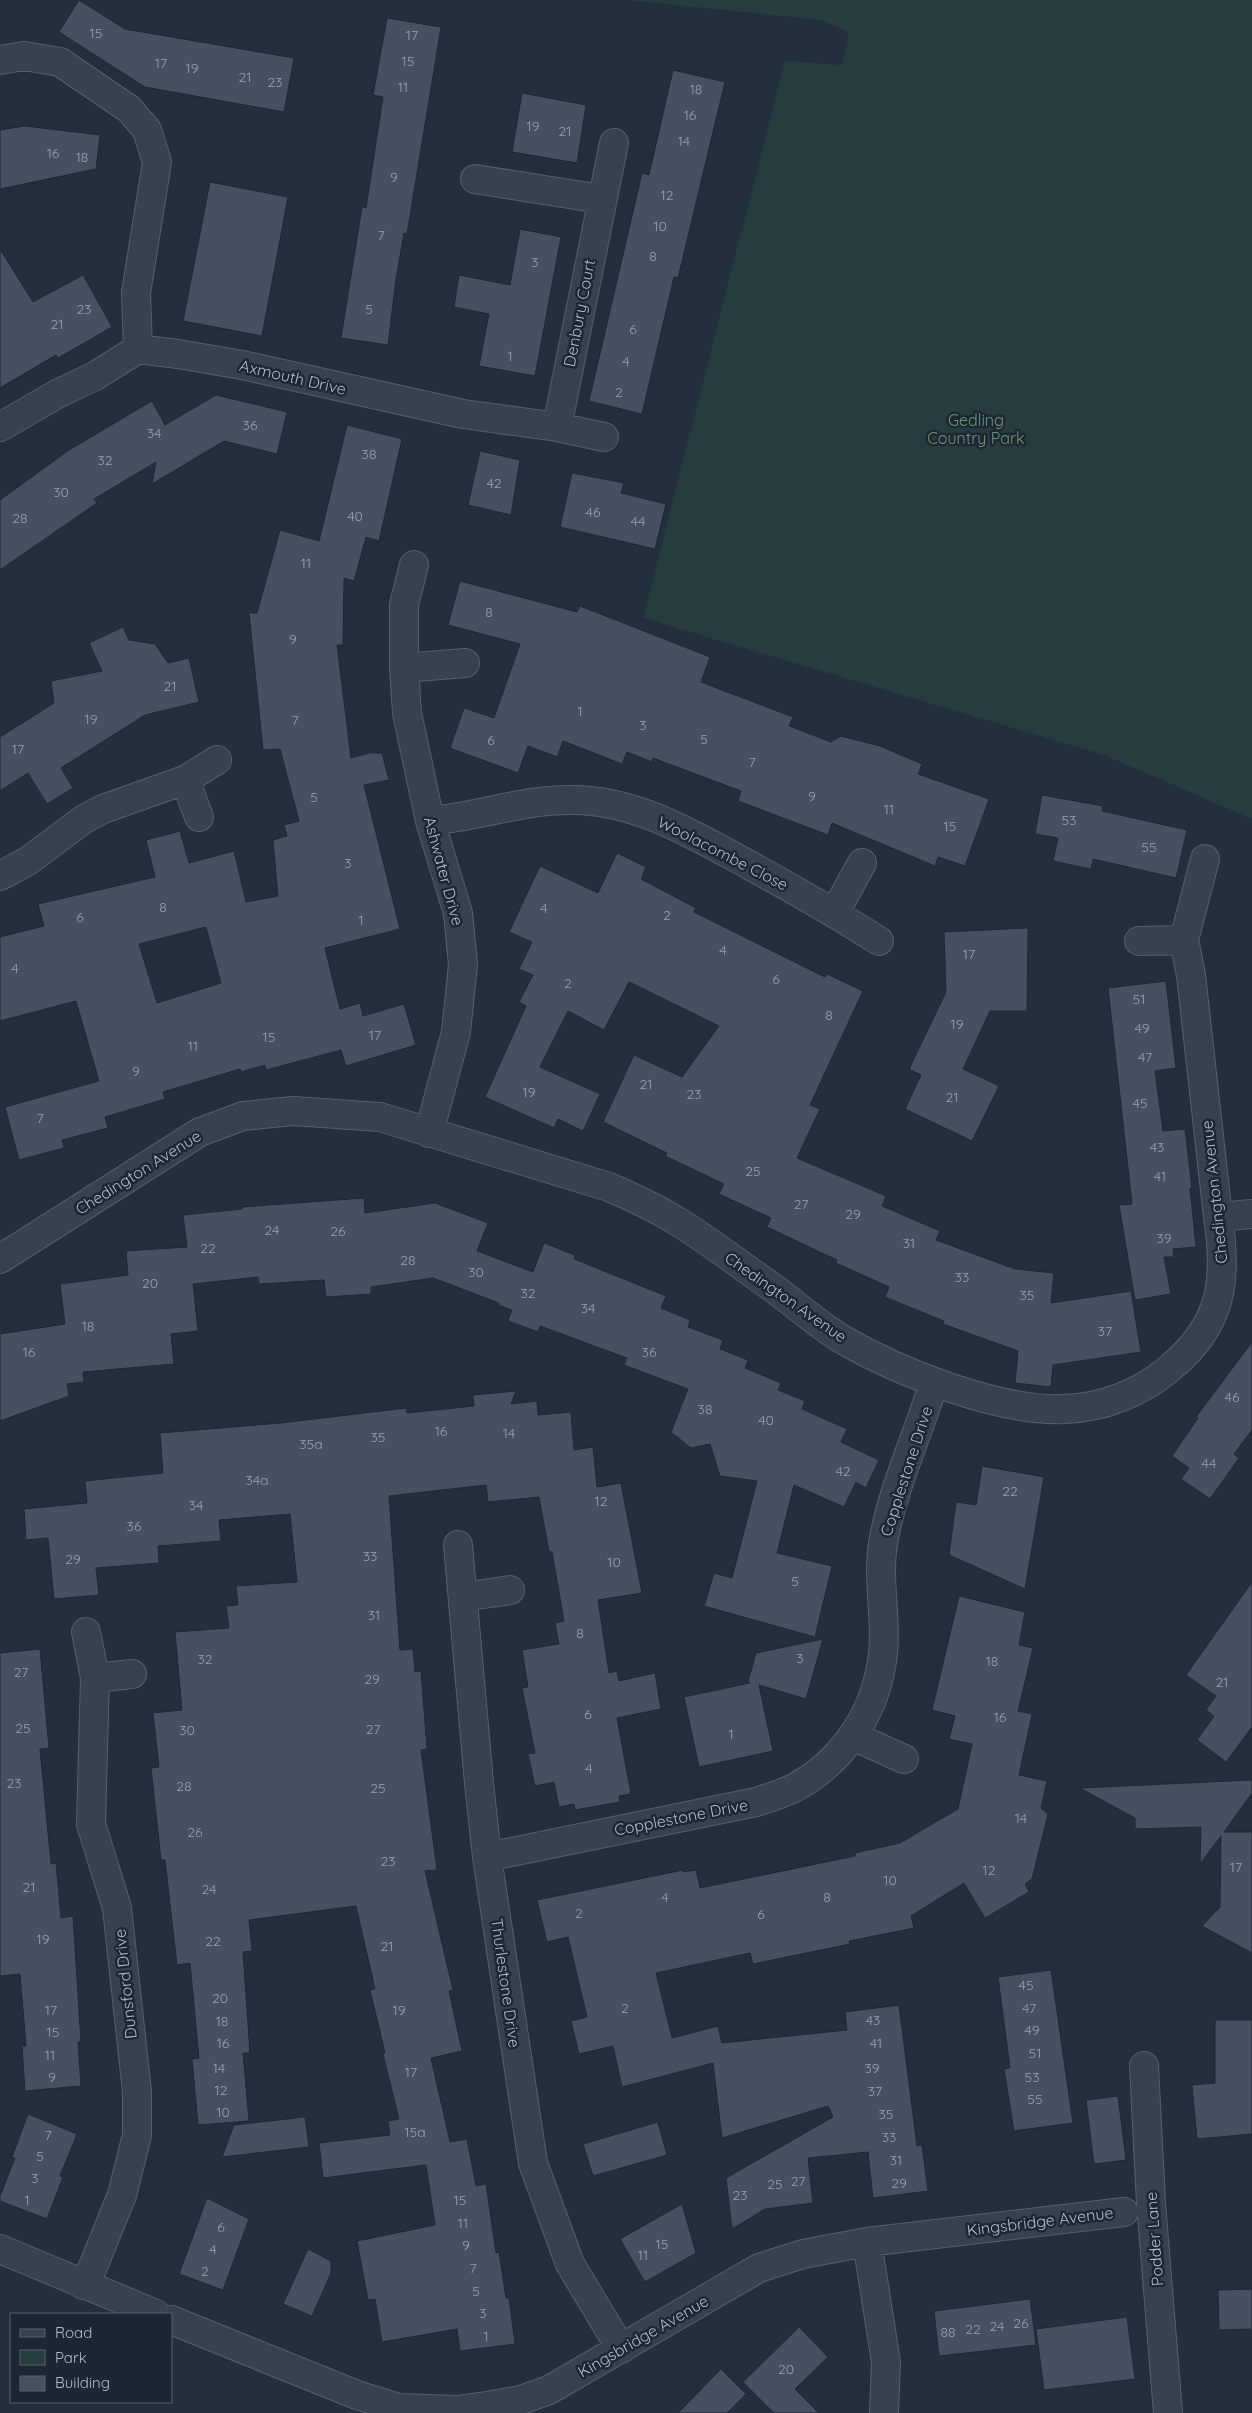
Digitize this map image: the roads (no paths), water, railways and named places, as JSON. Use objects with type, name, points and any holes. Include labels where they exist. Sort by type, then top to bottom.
[{"type":"street","points":[[0,60],[24,56],[60,62],[129,109],[147,130],[157,162],[136,293],[138,349],[95,376],[59,392],[0,427]]},
{"type":"street","name":"Denbury Court","points":[[557,427],[601,199],[614,143]]},
{"type":"street","points":[[475,179],[601,199]]},
{"type":"street","name":"Axmouth Drive","points":[[138,349],[242,365],[463,414],[557,427],[604,437]]},
{"type":"street","name":"Ashwater Drive","points":[[414,565],[404,605],[404,668],[407,713],[430,821],[458,913],[463,965],[456,1032],[429,1133]]},
{"type":"street","points":[[404,668],[465,663]]},
{"type":"street","points":[[0,876],[28,861],[84,819],[103,809],[185,780],[217,760]]},
{"type":"street","points":[[185,780],[199,818]]},
{"type":"street","name":"Woolacombe Close","points":[[430,821],[450,819],[496,808],[567,800],[598,801],[625,807],[679,827],[835,912],[879,941]]},
{"type":"street","name":"Chedington Avenue","points":[[0,1259],[200,1132],[244,1116],[293,1111],[371,1116],[609,1187],[641,1201],[677,1221],[840,1337],[934,1382],[977,1396],[1028,1406],[1064,1409],[1098,1404],[1130,1395],[1161,1376],[1178,1362],[1207,1327],[1217,1306],[1221,1279],[1224,1252],[1218,1217],[1191,975],[1184,940],[1205,859]]},
{"type":"street","points":[[835,912],[862,863]]},
{"type":"street","points":[[1139,941],[1184,940]]},
{"type":"street","points":[[1218,1217],[1252,1214]]},
{"type":"street","name":"Copplestone Drive","points":[[487,1857],[756,1802],[790,1789],[809,1779],[838,1756],[853,1736],[870,1705],[883,1654],[882,1546],[888,1516],[934,1382]]},
{"type":"street","name":"Thurlestone Drive","points":[[458,1545],[487,1857],[532,2163],[570,2264],[621,2349]]},
{"type":"street","points":[[463,1597],[510,1590]]},
{"type":"street","name":"Dunsford Drive","points":[[83,2285],[92,2269],[122,2195],[137,2126],[137,2092],[117,1908],[90,1824],[95,1678],[86,1632]]},
{"type":"street","points":[[95,1678],[132,1674]]},
{"type":"street","points":[[853,1736],[904,1759]]},
{"type":"street","name":"Podder Lane","points":[[1144,2066],[1151,2203],[1168,2413]]},
{"type":"street","name":"Kingsbridge Avenue","points":[[172,2320],[349,2392],[399,2408],[457,2410],[520,2400],[549,2390],[759,2268],[803,2254],[867,2242],[1124,2212]]},
{"type":"street","points":[[867,2242],[886,2362],[884,2413]]},
{"type":"street","points":[[0,2249],[153,2313]]},
{"type":"park label","name":"Gedling Country Park","points":[[976,429]]}]
